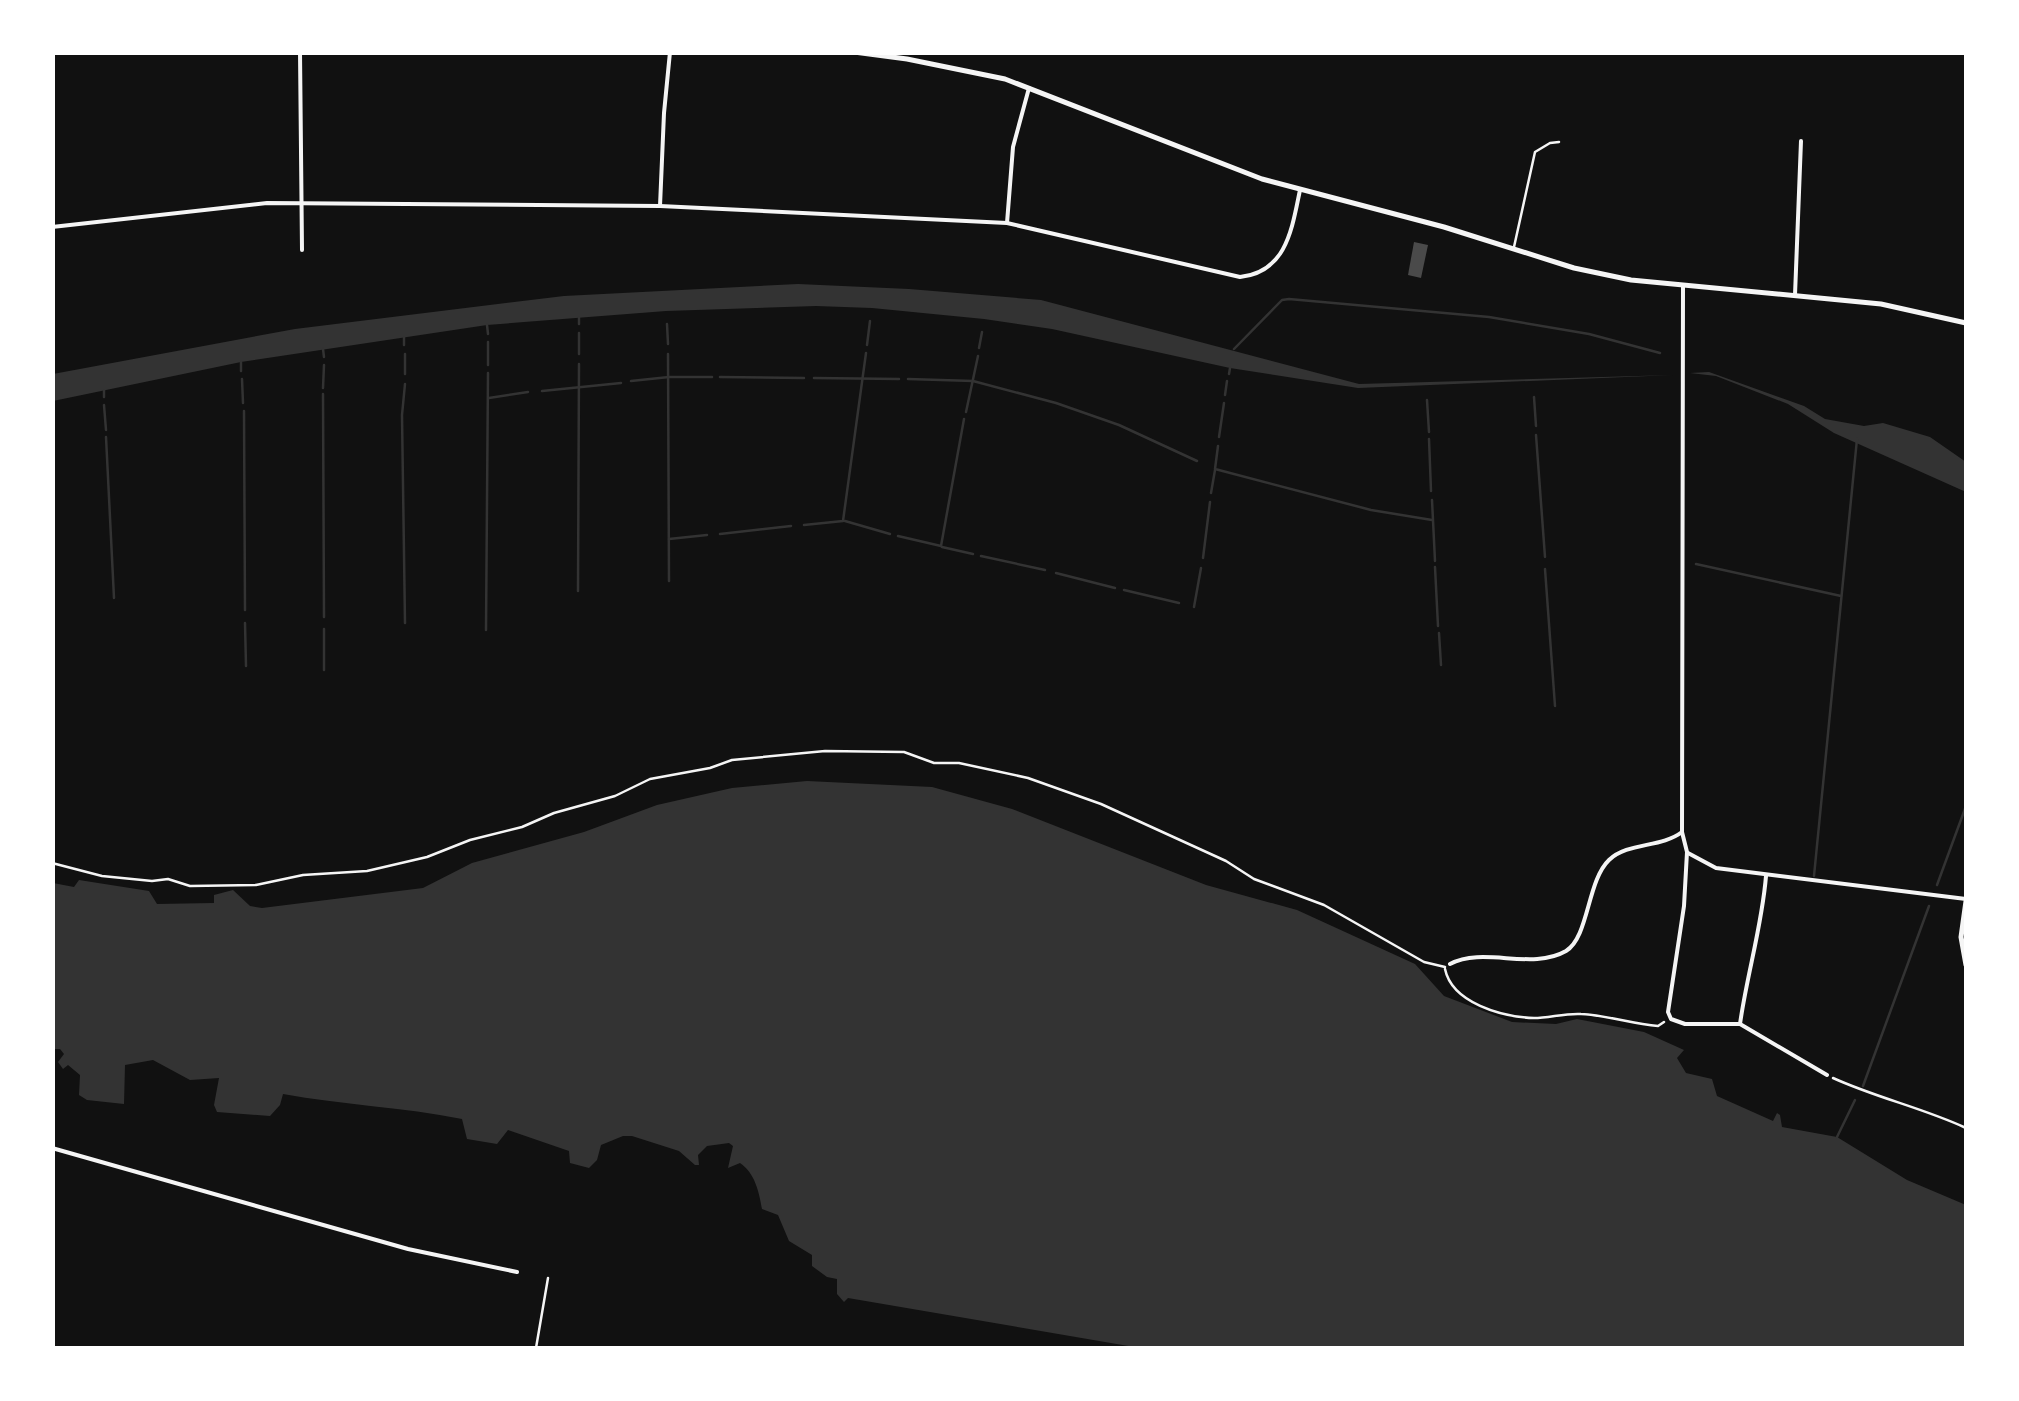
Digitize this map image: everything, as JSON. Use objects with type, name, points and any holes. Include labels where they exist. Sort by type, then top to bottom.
[{"type":"street","points":[[300,52],[302,250]]},
{"type":"street","points":[[660,206],[670,52]]},
{"type":"street","points":[[854,52],[979,72],[1249,175],[1412,218],[1574,268],[1631,280],[1896,306],[1966,323]]},
{"type":"street","points":[[1007,224],[1013,147],[1029,88]]},
{"type":"street","points":[[1796,295],[1801,141]]},
{"type":"street","points":[[52,227],[209,207],[302,202],[660,206],[1007,224],[1115,246],[1227,276],[1251,276],[1282,255],[1300,190]]},
{"type":"street","points":[[1684,285],[1682,832],[1688,852],[1680,948],[1668,1005],[1671,1019],[1686,1024],[1740,1024],[1827,1075]]},
{"type":"street","points":[[1448,966],[1466,959],[1518,960],[1564,952],[1575,940],[1595,884],[1609,860],[1673,839],[1682,832]]},
{"type":"street","points":[[1688,852],[1716,868],[1966,900],[1961,937],[1966,965]]},
{"type":"street","points":[[1740,1024],[1766,876]]},
{"type":"street","points":[[52,1148],[392,1245],[517,1272]]},
{"type":"lane","points":[[1514,248],[1535,152],[1559,142]]},
{"type":"lane","points":[[536,1348],[548,1278]]},
{"type":"path","points":[[52,863],[102,876],[168,880],[190,886],[256,885],[303,875],[367,871],[522,827],[554,812],[614,796],[650,779],[761,756],[864,750],[904,752],[934,762],[958,763],[1028,778],[1101,804],[1218,858],[1254,879],[1324,905],[1424,962],[1448,966],[1450,987],[1468,1000],[1503,1013],[1528,1018],[1579,1014],[1658,1026],[1671,1019]]},
{"type":"path","points":[[1827,1075],[1870,1095],[1938,1115],[1966,1128]]},
{"type":"shaded area","points":[[798,284],[1041,300],[1359,384],[1673,375],[1358,388],[1230,368],[1052,329],[872,308],[816,306],[666,311],[487,325],[241,362],[53,401],[53,374],[295,329],[564,296]]},
{"type":"shaded area","points":[[1709,372],[1804,406],[1825,419],[1864,426],[1883,423],[1930,437],[1966,462],[1966,492],[1834,433],[1788,404],[1716,376],[1690,373]]},
{"type":"shaded area","points":[[807,781],[932,787],[1012,809],[1206,885],[1297,910],[1415,964],[1444,996],[1512,1022],[1556,1024],[1577,1019],[1644,1032],[1684,1050],[1677,1058],[1686,1073],[1712,1079],[1717,1096],[1773,1121],[1777,1113],[1782,1127],[1837,1137],[1907,1180],[1966,1205],[1966,1348],[1140,1348],[848,1298],[844,1302],[837,1294],[837,1279],[812,1266],[812,1255],[789,1241],[778,1215],[762,1209],[749,1172],[740,1163],[728,1168],[733,1146],[729,1143],[707,1146],[698,1155],[699,1165],[695,1165],[679,1151],[623,1136],[601,1145],[597,1160],[589,1168],[570,1163],[569,1151],[508,1130],[497,1144],[467,1139],[462,1119],[440,1115],[283,1094],[280,1105],[270,1116],[217,1112],[214,1105],[219,1078],[190,1080],[153,1060],[125,1065],[124,1104],[87,1100],[79,1095],[80,1075],[68,1065],[63,1069],[58,1062],[64,1054],[53,1049],[53,883],[74,887],[79,880],[149,891],[157,904],[214,903],[214,895],[233,890],[250,906],[262,908],[423,888],[472,863],[584,832],[657,805],[732,788]]},
{"type":"building","points":[[1414,242],[1428,245],[1421,278],[1408,275]]},
{"type":"waterway","points":[[1234,349],[1282,300],[1289,299],[1489,317],[1589,334],[1660,353]]},
{"type":"waterway","points":[[579,317],[579,324]]},
{"type":"waterway","points":[[867,345],[870,321]]},
{"type":"waterway","points":[[667,324],[668,344]]},
{"type":"waterway","points":[[487,325],[488,334]]},
{"type":"waterway","points":[[979,348],[982,332]]},
{"type":"waterway","points":[[579,333],[579,354]]},
{"type":"waterway","points":[[404,337],[404,345]]},
{"type":"waterway","points":[[488,342],[488,365]]},
{"type":"waterway","points":[[323,349],[324,357]]},
{"type":"waterway","points":[[804,525],[843,521],[866,353]]},
{"type":"waterway","points":[[405,354],[405,374]]},
{"type":"waterway","points":[[668,354],[669,581]]},
{"type":"waterway","points":[[966,412],[978,356]]},
{"type":"waterway","points":[[241,362],[241,371]]},
{"type":"waterway","points":[[578,591],[579,364]]},
{"type":"waterway","points":[[323,388],[324,365]]},
{"type":"waterway","points":[[1229,374],[1230,368]]},
{"type":"waterway","points":[[486,630],[488,373]]},
{"type":"waterway","points":[[631,381],[712,377]]},
{"type":"waterway","points":[[720,377],[804,378]]},
{"type":"waterway","points":[[814,378],[899,379]]},
{"type":"waterway","points":[[242,379],[243,403]]},
{"type":"waterway","points":[[908,379],[973,381],[1056,403],[1119,425],[1197,461]]},
{"type":"waterway","points":[[1225,395],[1227,381]]},
{"type":"waterway","points":[[542,391],[621,383]]},
{"type":"waterway","points":[[405,384],[405,623]]},
{"type":"waterway","points":[[104,390],[104,397]]},
{"type":"waterway","points":[[489,398],[528,392]]},
{"type":"waterway","points":[[323,394],[324,617]]},
{"type":"waterway","points":[[1534,397],[1536,426]]},
{"type":"waterway","points":[[1427,400],[1429,432]]},
{"type":"waterway","points":[[1219,437],[1224,403]]},
{"type":"waterway","points":[[104,405],[106,430]]},
{"type":"waterway","points":[[244,411],[245,610]]},
{"type":"waterway","points":[[898,536],[941,546],[964,419]]},
{"type":"waterway","points":[[1536,435],[1545,557]]},
{"type":"waterway","points":[[106,437],[114,598]]},
{"type":"waterway","points":[[1429,439],[1431,491]]},
{"type":"waterway","points":[[1814,876],[1857,439]]},
{"type":"waterway","points":[[1218,446],[1215,469],[1371,510],[1432,520]]},
{"type":"waterway","points":[[1211,493],[1215,470]]},
{"type":"waterway","points":[[1432,500],[1435,561]]},
{"type":"waterway","points":[[1203,558],[1210,502]]},
{"type":"waterway","points":[[845,521],[890,534]]},
{"type":"waterway","points":[[720,534],[791,526]]},
{"type":"waterway","points":[[669,539],[707,535]]},
{"type":"waterway","points":[[942,547],[973,554]]},
{"type":"waterway","points":[[981,556],[1045,570]]},
{"type":"waterway","points":[[1696,564],[1841,596]]},
{"type":"waterway","points":[[1435,567],[1438,626]]},
{"type":"waterway","points":[[1194,607],[1201,568]]},
{"type":"waterway","points":[[1545,569],[1555,706]]},
{"type":"waterway","points":[[1056,573],[1115,588]]},
{"type":"waterway","points":[[1124,590],[1179,603]]},
{"type":"waterway","points":[[245,623],[246,666]]},
{"type":"waterway","points":[[324,629],[324,670]]},
{"type":"waterway","points":[[1439,633],[1441,665]]},
{"type":"waterway","points":[[1937,885],[1966,806]]},
{"type":"waterway","points":[[1863,1086],[1929,906]]},
{"type":"waterway","points":[[1837,1137],[1855,1100]]}]
